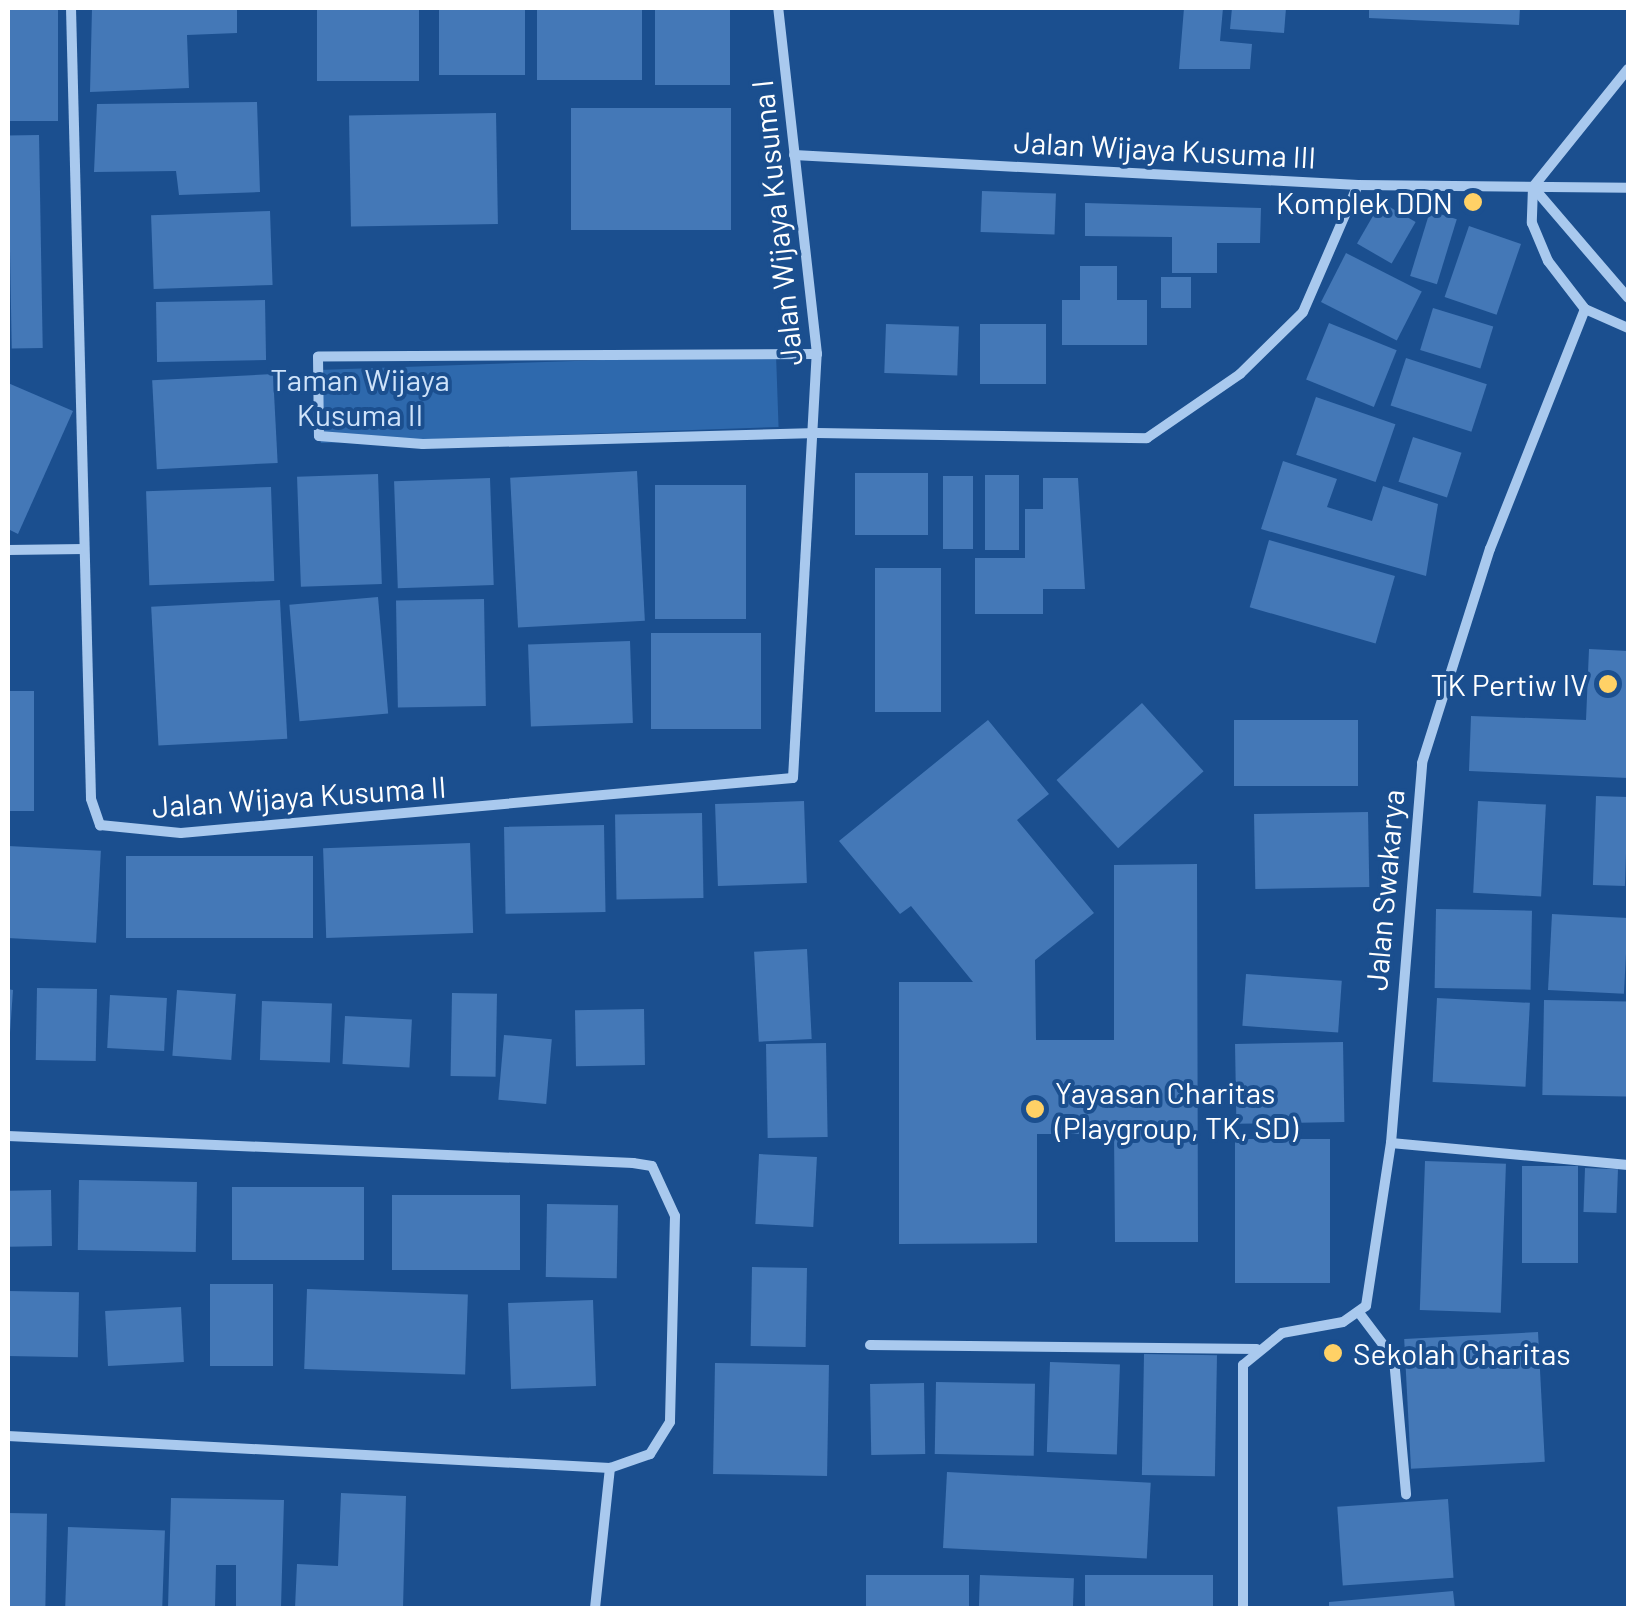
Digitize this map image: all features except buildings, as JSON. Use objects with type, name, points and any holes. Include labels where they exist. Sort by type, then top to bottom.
[{"type":"street","name":"Jalan Wijaya Kusuma II","points":[[71,8],[91,798],[100,824],[182,832],[783,784],[797,769],[817,433]]},
{"type":"street","name":"Jalan Wijaya Kusuma I","points":[[778,8],[818,354],[817,433]]},
{"type":"street","points":[[1628,69],[1533,187],[1542,248],[1584,309],[1628,328]]},
{"type":"street","name":"Jalan Wijaya Kusuma III","points":[[794,155],[1358,184],[1628,188]]},
{"type":"street","points":[[818,354],[318,357],[319,436],[423,444],[817,433],[1147,438],[1240,374],[1303,312],[1358,184]]},
{"type":"street","points":[[1533,187],[1628,298]]},
{"type":"street","name":"Jalan Swakarya","points":[[1360,1314],[1391,1143],[1422,763],[1490,549],[1584,309]]},
{"type":"street","points":[[8,550],[84,550]]},
{"type":"street","points":[[8,1136],[652,1166],[676,1216],[670,1422],[650,1454],[610,1468],[8,1436]]},
{"type":"street","points":[[1391,1143],[1628,1165]]},
{"type":"street","points":[[1243,1608],[1237,1392],[1257,1349],[1282,1333],[1360,1314],[1394,1359],[1406,1494]]},
{"type":"street","points":[[870,1345],[1257,1349]]},
{"type":"street","points":[[595,1608],[610,1468]]},
{"type":"green space","name":"Taman Wijaya Kusuma II","points":[[776,354],[779,427],[321,443],[318,370]]},
{"type":"place","name":"Komplek DDN","points":[[1473,202]]},
{"type":"place","name":"TK Pertiw IV","points":[[1608,684]]},
{"type":"place","name":"Yayasan Charitas (Playgroup, TK, SD)","points":[[1035,1109]]},
{"type":"place","name":"Sekolah Charitas","points":[[1333,1353]]}]
